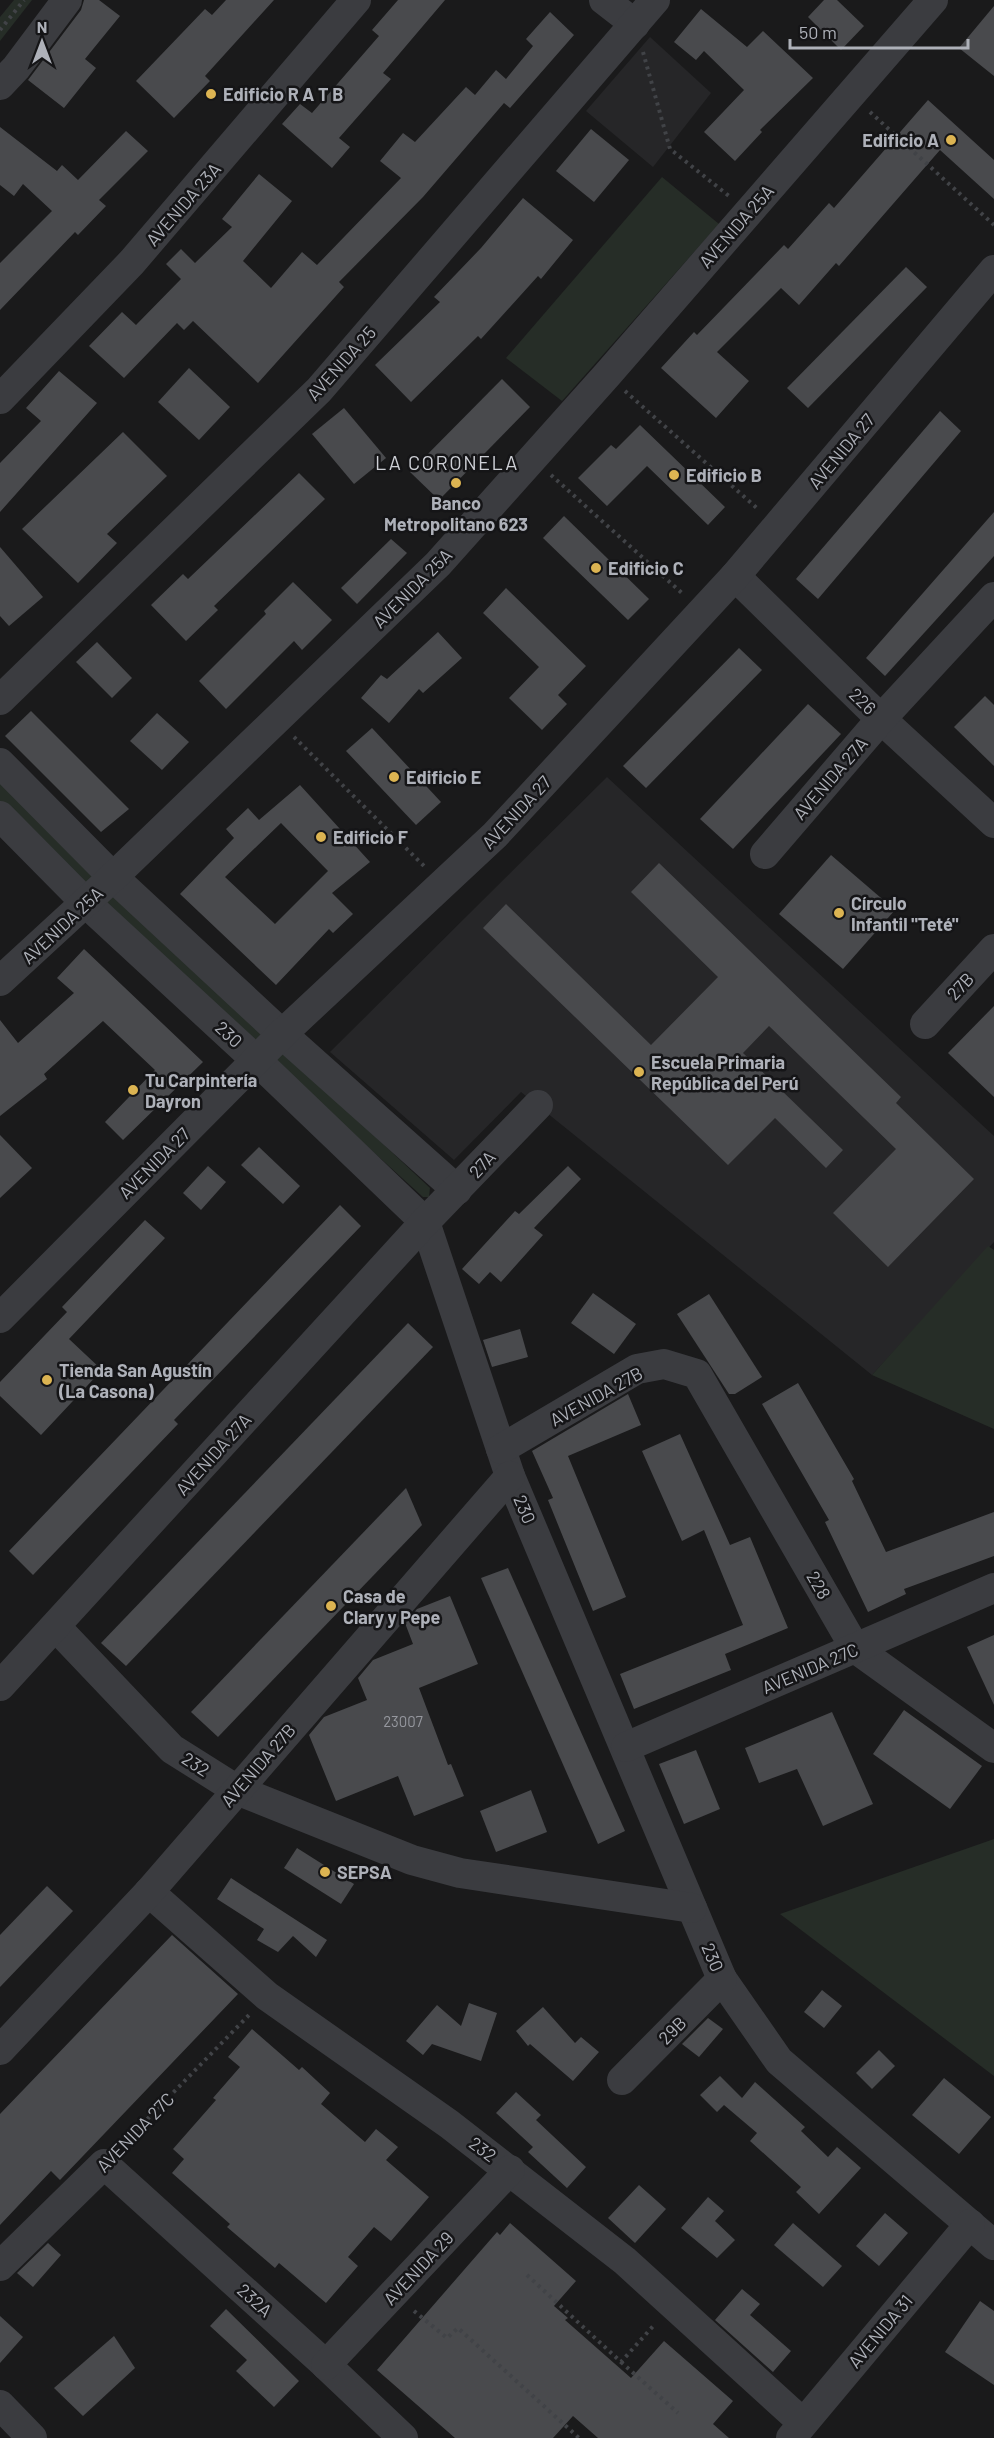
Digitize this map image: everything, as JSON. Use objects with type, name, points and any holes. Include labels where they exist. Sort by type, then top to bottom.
[{"type":"street","points":[[0,85],[16,68],[67,0]]},
{"type":"street","name":"AVENIDA 23A","points":[[0,399],[132,262],[356,0]]},
{"type":"street","name":"AVENIDA 25","points":[[0,700],[319,390],[618,8],[655,0]]},
{"type":"street","name":"AVENIDA 25A","points":[[0,981],[86,903],[438,564],[607,375],[933,0]]},
{"type":"street","name":"AVENIDA 27","points":[[0,1318],[282,1034],[495,835],[735,576],[994,270]]},
{"type":"street","name":"226","points":[[735,576],[881,718],[994,823]]},
{"type":"street","name":"AVENIDA 27A","points":[[765,854],[881,718],[994,597]]},
{"type":"street","name":"230","points":[[0,763],[113,877],[282,1034],[457,1190]]},
{"type":"street","name":"230","points":[[0,816],[86,903],[256,1060],[425,1222],[506,1463],[722,1979],[779,2061],[994,2245]]},
{"type":"street","name":"27B","points":[[925,1024],[994,949]]},
{"type":"street","name":"27A","points":[[425,1222],[538,1105]]},
{"type":"street","name":"AVENIDA 27A","points":[[0,1686],[425,1222]]},
{"type":"street","name":"AVENIDA 27B","points":[[0,2050],[149,1892],[237,1790],[506,1463],[637,1370],[664,1364],[697,1374]]},
{"type":"street","name":"228","points":[[697,1374],[855,1648],[994,1748]]},
{"type":"street","name":"AVENIDA 27C","points":[[626,1747],[994,1588]]},
{"type":"street","name":"232","points":[[56,1626],[172,1749],[237,1790],[412,1860],[451,1870],[692,1908]]},
{"type":"street","name":"232","points":[[149,1892],[267,1996],[449,2124],[625,2261],[797,2431]]},
{"type":"street","name":"29B","points":[[622,2080],[722,1979]]},
{"type":"street","name":"AVENIDA 27C","points":[[0,2266],[104,2164]]},
{"type":"street","name":"232A","points":[[104,2164],[403,2438]]},
{"type":"street","name":"AVENIDA 29","points":[[326,2365],[510,2170]]},
{"type":"street","name":"AVENIDA 31","points":[[797,2431],[970,2224]]},
{"type":"street","points":[[0,2405],[32,2438]]},
{"type":"path","points":[[0,30],[24,0]]},
{"type":"path","points":[[618,8],[670,149],[748,212]]},
{"type":"path","points":[[850,93],[994,225]]},
{"type":"path","points":[[607,375],[778,526]]},
{"type":"path","points":[[532,458],[701,611]]},
{"type":"path","points":[[276,720],[442,885]]},
{"type":"path","name":"AVENIDA 27C","points":[[104,2164],[267,1996]]},
{"type":"path","points":[[527,2276],[678,2413]]},
{"type":"path","points":[[393,2294],[447,2338],[458,2328],[579,2438]]},
{"type":"path","points":[[621,2362],[672,2305]]},
{"type":"shaded area","points":[[14,0],[32,0],[0,41],[0,17]]},
{"type":"shaded area","points":[[650,37],[711,93],[653,167],[586,111]]},
{"type":"shaded area","points":[[662,177],[719,224],[562,401],[506,358]]},
{"type":"shaded area","name":"Escuela Primaria República del Perú","points":[[607,777],[994,1136],[994,1242],[872,1375],[521,1092],[454,1160],[330,1052]]},
{"type":"shaded area","points":[[0,783],[94,877],[88,886],[0,802]]},
{"type":"shaded area","points":[[113,895],[262,1030],[260,1039],[252,1039],[105,902]]},
{"type":"shaded area","points":[[284,1051],[430,1188],[429,1197],[423,1197],[274,1062]]},
{"type":"shaded area","points":[[988,1246],[994,1250],[994,1429],[872,1375]]},
{"type":"shaded area","points":[[994,1839],[994,2076],[780,1914]]},
{"type":"building","points":[[84,0],[99,0],[120,16],[85,59],[96,68],[64,108],[28,80],[81,10]]},
{"type":"building","points":[[226,0],[274,0],[205,76],[210,81],[174,118],[136,81],[205,9],[212,15]]},
{"type":"building","points":[[398,0],[445,0],[383,73],[391,79],[339,138],[350,147],[332,168],[282,124],[300,104],[312,113],[379,36],[372,30]]},
{"type":"building","points":[[824,0],[837,0],[864,26],[841,50],[808,17]]},
{"type":"building","points":[[994,6],[994,76],[959,48]]},
{"type":"building","points":[[701,9],[747,47],[763,31],[813,78],[760,130],[762,132],[735,161],[704,132],[744,90],[704,51],[696,60],[674,42]]},
{"type":"building","points":[[550,12],[574,35],[510,108],[504,103],[423,197],[339,282],[344,287],[258,383],[193,321],[184,330],[177,323],[124,378],[89,346],[122,312],[136,325],[181,279],[166,264],[181,249],[195,263],[232,227],[222,219],[259,174],[292,201],[243,261],[271,288],[302,252],[317,265],[401,178],[380,161],[403,133],[415,142],[466,87],[475,95],[496,70],[506,79],[533,46],[526,39]]},
{"type":"building","points":[[928,100],[994,160],[994,199],[940,150],[839,266],[836,263],[799,305],[781,288],[717,352],[749,381],[716,418],[661,368],[694,332],[697,335],[784,245],[788,249],[829,203],[834,208]]},
{"type":"building","points":[[0,127],[57,171],[62,165],[78,180],[126,131],[148,151],[99,200],[106,206],[78,235],[75,232],[0,310],[0,263],[52,211],[23,184],[14,196],[0,185]]},
{"type":"building","points":[[591,129],[629,160],[594,202],[556,171]]},
{"type":"building","points":[[523,198],[573,240],[541,279],[538,276],[481,339],[478,336],[411,402],[375,365],[440,302],[434,297],[481,248]]},
{"type":"building","points":[[906,267],[927,287],[808,408],[787,388]]},
{"type":"building","points":[[189,368],[230,407],[199,440],[158,402]]},
{"type":"building","points":[[59,371],[97,403],[0,512],[0,463],[41,421],[26,408]]},
{"type":"building","points":[[502,379],[530,407],[439,500],[410,472]]},
{"type":"building","points":[[344,408],[386,458],[354,484],[312,434]]},
{"type":"building","points":[[940,411],[961,431],[818,599],[796,579]]},
{"type":"building","points":[[640,425],[725,507],[708,525],[647,466],[607,506],[578,478],[611,445],[616,449]]},
{"type":"building","points":[[123,432],[167,476],[107,534],[117,543],[78,583],[22,529]]},
{"type":"building","points":[[299,473],[325,499],[214,606],[218,610],[186,641],[151,605],[183,574],[188,579]]},
{"type":"building","points":[[994,512],[994,556],[885,676],[866,658]]},
{"type":"building","name":"Edificio C","points":[[564,516],[649,599],[628,620],[543,538]]},
{"type":"building","points":[[391,539],[407,553],[357,604],[341,588]]},
{"type":"building","points":[[0,547],[43,597],[9,626],[0,616]]},
{"type":"building","points":[[293,582],[332,620],[302,650],[294,641],[226,709],[199,681],[266,614],[264,611]]},
{"type":"building","points":[[506,588],[586,666],[558,695],[567,704],[542,730],[509,698],[539,667],[483,613]]},
{"type":"building","points":[[438,632],[462,658],[423,693],[419,689],[389,723],[361,698],[381,675],[387,679]]},
{"type":"building","points":[[97,642],[132,678],[112,698],[76,662]]},
{"type":"building","points":[[739,648],[762,670],[646,788],[623,766]]},
{"type":"building","points":[[985,696],[994,705],[994,766],[954,727]]},
{"type":"building","points":[[808,704],[841,734],[733,849],[700,819]]},
{"type":"building","points":[[31,711],[129,809],[101,832],[5,736]]},
{"type":"building","points":[[157,713],[189,742],[162,770],[130,741]]},
{"type":"building","name":"Edificio E","points":[[372,728],[441,802],[416,825],[346,751]]},
{"type":"building","points":[[300,785],[370,862],[332,893],[353,914],[333,933],[329,929],[276,985],[180,894],[234,838],[226,829],[248,808],[259,820]],"holes":[[[281,823],[328,871],[275,924],[225,877]]]},
{"type":"building","points":[[831,855],[895,910],[843,969],[779,914]]},
{"type":"building","points":[[659,863],[901,1097],[896,1103],[974,1179],[888,1267],[833,1213],[896,1149],[769,1026],[743,1053],[843,1150],[826,1168],[775,1118],[728,1165],[483,928],[506,904],[651,1045],[718,977],[631,892]]},
{"type":"building","points":[[84,949],[203,1062],[123,1140],[105,1122],[155,1070],[103,1021],[44,1074],[47,1079],[0,1116],[0,1020],[18,1043],[74,993],[57,978]]},
{"type":"building","points":[[994,1006],[994,1097],[948,1053]]},
{"type":"building","points":[[0,1135],[32,1168],[0,1198]]},
{"type":"building","points":[[259,1147],[300,1186],[283,1204],[241,1165]]},
{"type":"building","points":[[208,1166],[226,1182],[201,1210],[183,1193]]},
{"type":"building","points":[[568,1166],[581,1179],[534,1228],[543,1235],[501,1282],[490,1272],[479,1284],[462,1269],[515,1211],[519,1214]]},
{"type":"building","points":[[340,1205],[361,1226],[174,1420],[178,1424],[33,1575],[9,1551]]},
{"type":"building","points":[[145,1220],[165,1238],[69,1339],[102,1370],[41,1435],[0,1396],[0,1382],[67,1312],[62,1307]]},
{"type":"building","points":[[593,1293],[636,1324],[614,1354],[571,1323]]},
{"type":"building","points":[[709,1294],[762,1377],[735,1394],[729,1394],[677,1314]]},
{"type":"building","points":[[408,1323],[433,1347],[126,1666],[101,1643]]},
{"type":"building","points":[[520,1329],[528,1357],[492,1367],[483,1340]]},
{"type":"building","points":[[798,1383],[854,1479],[852,1481],[886,1552],[994,1512],[994,1556],[904,1589],[906,1594],[868,1612],[825,1522],[829,1520],[762,1404]]},
{"type":"building","points":[[628,1394],[641,1425],[568,1456],[626,1597],[593,1611],[548,1500],[553,1498],[532,1451]]},
{"type":"building","points":[[680,1434],[730,1545],[750,1537],[788,1628],[725,1654],[731,1670],[634,1709],[620,1674],[743,1625],[704,1530],[682,1541],[642,1451]]},
{"type":"building","points":[[406,1488],[422,1525],[218,1737],[191,1712]]},
{"type":"building","points":[[508,1568],[625,1831],[598,1844],[481,1578]]},
{"type":"building","points":[[450,1596],[478,1664],[419,1688],[448,1765],[451,1764],[464,1796],[414,1816],[398,1776],[336,1801],[309,1735],[324,1717],[367,1700],[358,1678],[373,1660],[413,1644],[405,1623],[417,1609]]},
{"type":"building","points":[[994,1635],[994,1705],[967,1647]]},
{"type":"building","points":[[904,1710],[982,1766],[950,1809],[873,1754]]},
{"type":"building","points":[[832,1712],[873,1804],[823,1826],[797,1769],[759,1783],[745,1748]]},
{"type":"building","points":[[696,1750],[720,1809],[684,1824],[659,1764]]},
{"type":"building","points":[[531,1790],[547,1832],[496,1852],[480,1811]]},
{"type":"building","points":[[297,1848],[354,1884],[341,1904],[284,1868]]},
{"type":"building","points":[[231,1878],[327,1940],[316,1957],[293,1936],[278,1952],[257,1940],[264,1929],[217,1899]]},
{"type":"building","points":[[47,1886],[73,1911],[0,1987],[0,1935]]},
{"type":"building","points":[[172,1935],[238,1994],[60,2180],[51,2171],[0,2225],[0,2114]]},
{"type":"building","points":[[822,1990],[842,2006],[824,2028],[804,2012]]},
{"type":"building","points":[[469,2003],[497,2013],[481,2061],[432,2044],[423,2055],[406,2041],[437,2005],[461,2026]]},
{"type":"building","points":[[543,2007],[575,2043],[581,2037],[599,2052],[573,2081],[530,2044],[528,2046],[516,2031]]},
{"type":"building","points":[[708,2018],[723,2029],[699,2057],[682,2044]]},
{"type":"building","points":[[252,2029],[299,2070],[302,2067],[330,2093],[321,2104],[365,2142],[376,2129],[398,2147],[386,2160],[429,2197],[391,2241],[374,2227],[348,2257],[358,2266],[326,2303],[279,2263],[275,2268],[227,2227],[230,2224],[172,2173],[184,2159],[173,2149],[216,2100],[213,2098],[240,2067],[228,2057]]},
{"type":"building","points":[[879,2050],[895,2066],[872,2089],[856,2073]]},
{"type":"building","points":[[720,2076],[742,2098],[755,2082],[805,2127],[801,2131],[828,2157],[837,2147],[861,2168],[819,2214],[796,2192],[801,2187],[750,2141],[757,2133],[724,2105],[717,2112],[700,2095]]},
{"type":"building","points":[[944,2078],[991,2117],[959,2154],[912,2115]]},
{"type":"building","points":[[516,2092],[541,2115],[536,2120],[586,2167],[567,2188],[528,2152],[533,2147],[496,2113]]},
{"type":"building","points":[[639,2185],[666,2209],[635,2243],[608,2218]]},
{"type":"building","points":[[708,2197],[724,2211],[715,2221],[735,2240],[717,2258],[681,2228]]},
{"type":"building","points":[[885,2213],[908,2233],[879,2266],[856,2246]]},
{"type":"building","points":[[510,2223],[576,2281],[554,2306],[568,2318],[565,2320],[631,2378],[664,2341],[733,2401],[713,2424],[729,2438],[598,2438],[573,2416],[553,2438],[455,2438],[377,2370],[497,2232],[500,2235]]},
{"type":"building","points":[[793,2223],[842,2266],[823,2287],[774,2245]]},
{"type":"building","points":[[48,2243],[61,2255],[33,2287],[17,2273]]},
{"type":"building","points":[[742,2289],[760,2304],[750,2315],[791,2351],[773,2372],[715,2320]]},
{"type":"building","points":[[980,2301],[994,2311],[994,2385],[945,2352]]},
{"type":"building","points":[[226,2309],[299,2381],[274,2407],[236,2371],[247,2360],[210,2326]]},
{"type":"building","points":[[0,2316],[23,2337],[0,2363]]},
{"type":"building","points":[[114,2336],[135,2368],[83,2416],[54,2388]]},
{"type":"place","name":"Edificio R A T B","points":[[211,94]]},
{"type":"place","name":"Edificio A","points":[[951,140]]},
{"type":"place","name":"Edificio B","points":[[674,475]]},
{"type":"place","name":"Banco Metropolitano 623","points":[[456,483]]},
{"type":"place","name":"Edificio C","points":[[596,568]]},
{"type":"place","name":"Edificio E","points":[[394,777]]},
{"type":"place","name":"Edificio F","points":[[321,837]]},
{"type":"place","name":"Círculo Infantil \"Teté\"","points":[[839,913]]},
{"type":"place","name":"Escuela Primaria República del Perú","points":[[639,1072]]},
{"type":"place","name":"Tu Carpintería Dayron","points":[[133,1090]]},
{"type":"place","name":"Tienda San Agustín (La Casona)","points":[[47,1380]]},
{"type":"place","name":"Casa de Clary y Pepe","points":[[331,1606]]},
{"type":"place","name":"SEPSA","points":[[325,1872]]},
{"type":"district","name":"LA CORONELA","points":[[447,462]]}]
